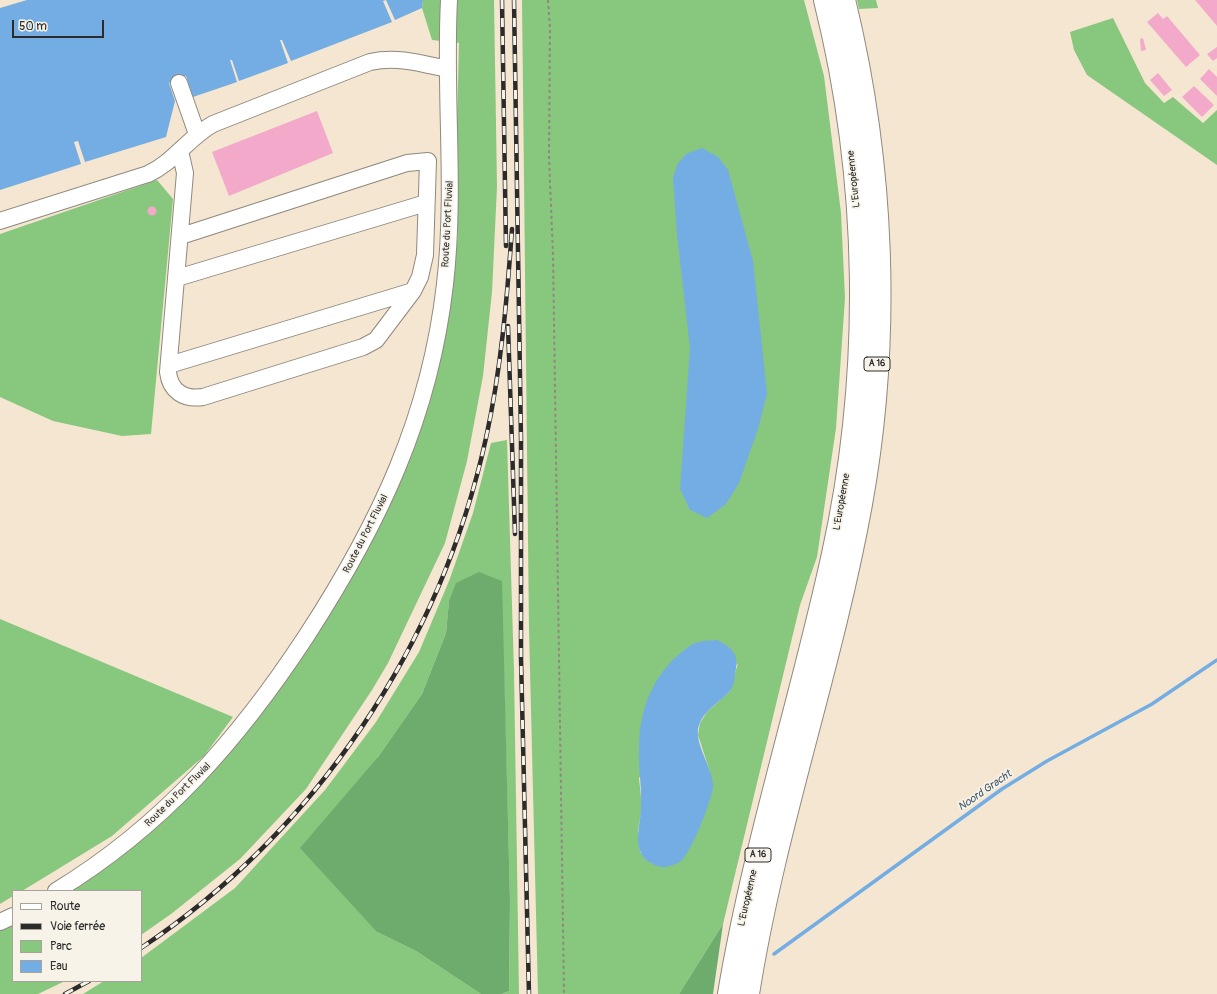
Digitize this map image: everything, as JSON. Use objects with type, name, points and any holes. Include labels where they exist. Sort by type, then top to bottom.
[{"type":"highway","name":"L'Européenne","points":[[729,994],[752,881],[833,554],[846,484],[856,403],[860,316],[856,195],[845,99],[825,0]]},
{"type":"highway","name":"L'Européenne","points":[[748,994],[768,894],[846,578],[861,505],[872,430],[879,329],[876,205],[865,106],[844,0]]},
{"type":"street","name":"Route du Port Fluvial","points":[[58,890],[110,855],[158,815],[192,783],[232,740],[263,701],[319,617],[350,566],[378,514],[416,419],[429,371],[441,309],[450,217],[450,133],[447,69],[449,0]]},
{"type":"street","points":[[0,221],[148,174],[162,167],[197,134],[221,120],[370,62],[386,59],[402,59],[447,69]]},
{"type":"street","points":[[179,83],[197,134]]},
{"type":"street","points":[[180,151],[185,173],[169,365],[170,382],[177,393],[189,398],[203,397],[368,345],[376,340],[413,290],[420,277],[424,263],[428,162],[412,162],[180,236]]},
{"type":"street","points":[[177,278],[426,203]]},
{"type":"street","points":[[169,365],[413,290]]},
{"type":"street","points":[[0,922],[12,916]]},
{"type":"path","points":[[548,0],[550,29],[549,157],[553,249],[564,994]]},
{"type":"green space","points":[[423,0],[494,0],[497,187],[492,292],[483,376],[467,461],[445,543],[388,663],[372,690],[306,789],[240,859],[171,914],[142,934],[142,890],[69,890],[140,840],[209,776],[290,672],[340,594],[371,543],[412,454],[445,335],[458,235],[457,122],[459,43],[432,40],[422,8]]},
{"type":"green space","points":[[522,0],[804,0],[824,76],[841,213],[845,298],[836,428],[817,557],[800,605],[723,924],[679,994],[538,994],[529,629]],"holes":[[[738,663],[730,691],[707,712],[700,723],[698,735],[710,772],[652,864],[640,852],[638,831],[642,807],[639,778]]]},
{"type":"green space","points":[[857,0],[876,0],[878,8],[859,9]]},
{"type":"green space","points":[[1113,18],[1145,83],[1164,103],[1173,97],[1203,123],[1217,110],[1217,165],[1087,75],[1074,50],[1070,32]]},
{"type":"green space","points":[[157,180],[173,199],[151,434],[122,436],[53,421],[0,397],[0,234]]},
{"type":"green space","points":[[507,440],[514,671],[519,994],[502,994],[509,991],[510,901],[504,681],[449,601],[446,633],[422,694],[378,757],[377,932],[416,951],[481,994],[83,994],[102,982],[142,982],[142,957],[235,888],[325,790],[376,722],[419,652],[449,581],[473,513],[491,443]]},
{"type":"green space","points":[[479,572],[502,581],[510,901],[509,991],[502,994],[481,994],[416,951],[377,932],[300,848],[378,757],[422,694],[446,633],[449,601],[456,583]]},
{"type":"green space","points":[[0,619],[233,717],[204,756],[112,836],[24,890],[12,890],[12,897],[0,904]]},
{"type":"green space","points":[[12,924],[12,982],[63,982],[38,994],[0,994],[0,930]]},
{"type":"green space","points":[[723,924],[713,994],[679,994]]},
{"type":"water","points":[[27,0],[386,0],[383,1],[392,22],[291,61],[282,40],[280,40],[288,63],[239,81],[232,60],[230,60],[237,82],[193,97],[186,76],[169,83],[175,101],[166,137],[85,162],[78,141],[74,142],[81,164],[0,190],[0,8]]},
{"type":"water","points":[[386,0],[423,0],[422,8],[395,20]]},
{"type":"water","points":[[702,148],[718,157],[728,170],[753,261],[767,394],[758,429],[739,483],[726,504],[707,518],[690,510],[680,489],[690,348],[677,235],[673,178],[677,165],[686,154]]},
{"type":"water","points":[[717,640],[732,650],[736,658],[736,668],[733,684],[729,692],[709,710],[700,722],[698,728],[700,747],[710,771],[713,784],[710,800],[696,836],[685,856],[677,863],[661,867],[652,863],[641,854],[638,840],[641,812],[639,749],[641,723],[653,687],[667,666],[693,644],[703,641]]},
{"type":"building","points":[[1195,0],[1217,0],[1217,26]]},
{"type":"building","points":[[1158,13],[1163,19],[1167,16],[1200,55],[1186,67],[1147,22]]},
{"type":"building","points":[[1143,38],[1146,50],[1141,51],[1140,39]]},
{"type":"building","points":[[1217,47],[1217,58],[1213,61],[1207,54]]},
{"type":"building","points":[[1209,69],[1217,77],[1217,96],[1200,79]]},
{"type":"building","points":[[1158,73],[1172,90],[1164,96],[1150,80]]},
{"type":"building","points":[[1194,86],[1214,105],[1202,117],[1182,97]]},
{"type":"building","points":[[317,111],[333,153],[229,196],[212,152]]},
{"type":"building","points":[[150,207],[154,207],[156,211],[154,215],[150,215],[148,213],[148,209]]},
{"type":"waterway","name":"Noord Gracht","points":[[774,954],[1002,789],[1047,761],[1152,704],[1217,660]]},
{"type":"railway","points":[[502,0],[506,246]]},
{"type":"railway","points":[[514,0],[521,439],[521,658],[529,994]]},
{"type":"railway","points":[[142,947],[204,901],[262,848],[315,790],[362,726],[403,659],[438,588],[465,514],[486,438],[500,360],[506,308],[512,229]]},
{"type":"railway","points":[[508,326],[515,534]]},
{"type":"railway","points":[[65,994],[87,982]]}]
